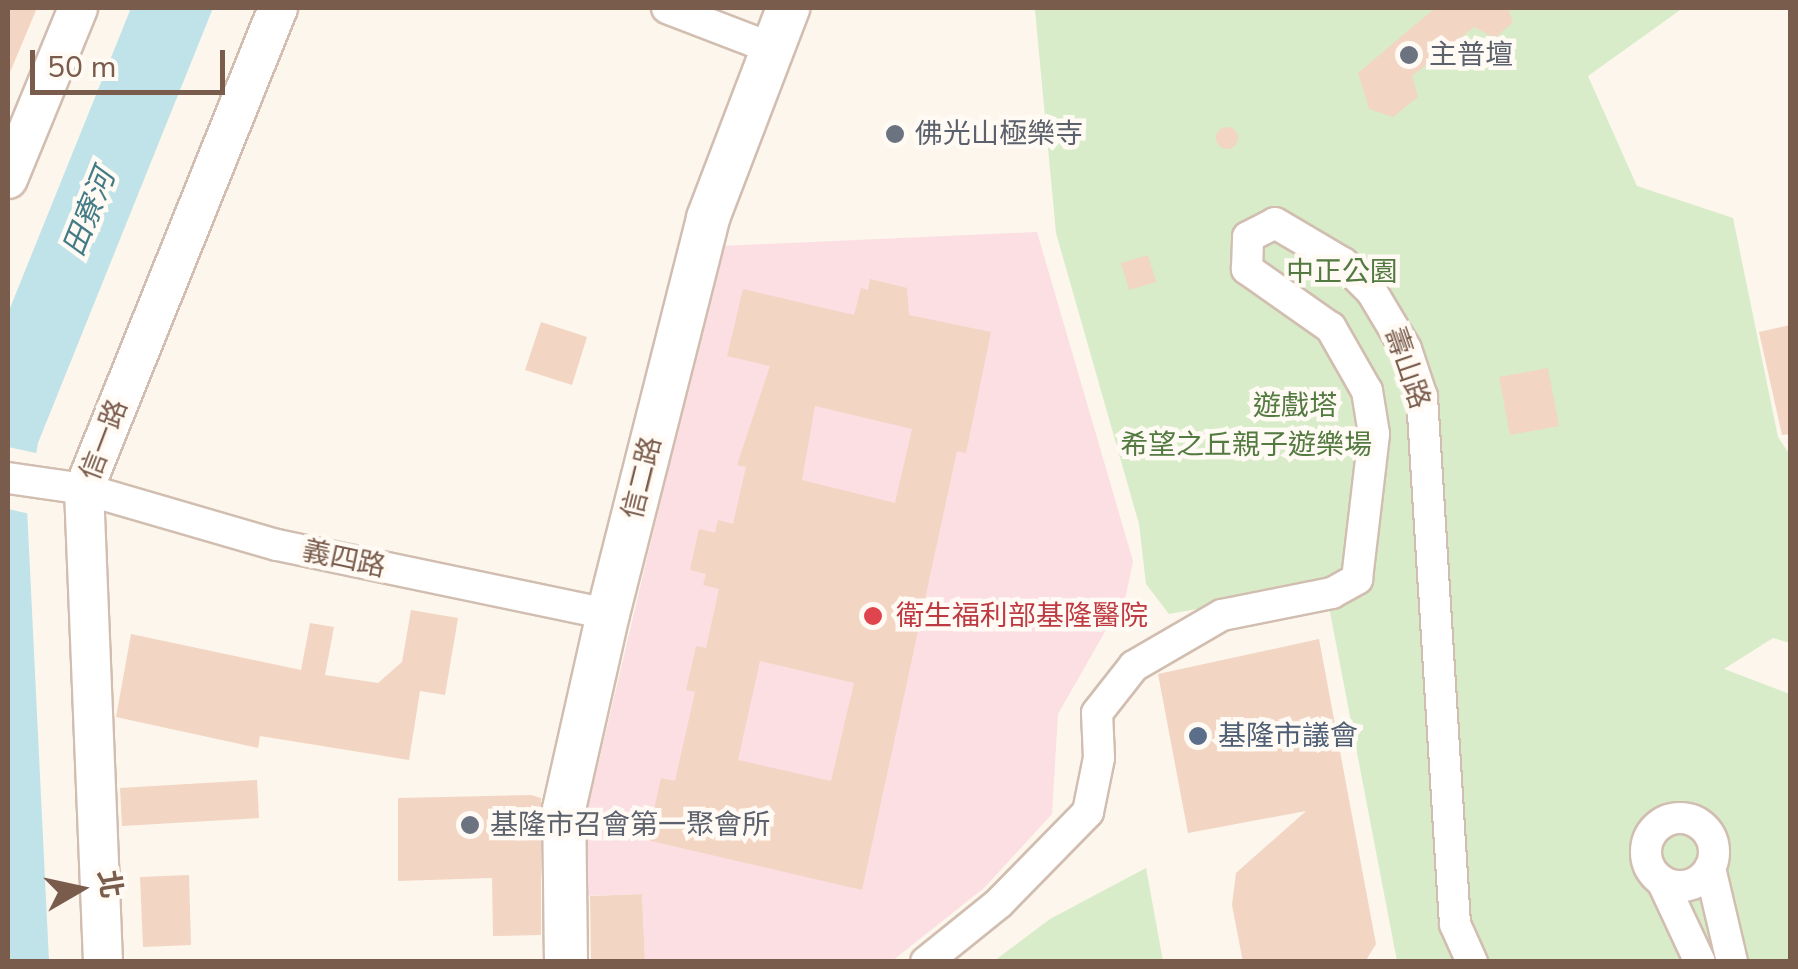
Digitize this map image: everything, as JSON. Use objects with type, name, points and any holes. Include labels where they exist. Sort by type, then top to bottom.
[{"type":"main road","name":"信二路","points":[[566,962],[564,809],[608,614],[708,218],[788,8]]},
{"type":"street","points":[[8,179],[78,8]]},
{"type":"street","name":"信一路","points":[[103,962],[84,488],[278,8]]},
{"type":"street","points":[[667,8],[772,48]]},
{"type":"street","name":"壽山路","points":[[926,962],[999,904],[1088,812],[1099,758],[1098,713],[1134,666],[1222,615],[1332,593],[1357,580],[1374,434],[1367,391],[1331,328],[1247,268],[1248,238],[1276,223],[1343,263],[1372,292],[1406,348],[1422,397],[1455,924],[1472,962]]},
{"type":"street","name":"義四路","points":[[8,478],[84,488],[277,545],[608,614]]},
{"type":"street","points":[[1700,962],[1662,881],[1650,868],[1646,846],[1669,819],[1696,821],[1709,834],[1710,868],[1732,962]]},
{"type":"street","points":[[1662,881],[1691,884],[1710,868]]},
{"type":"shaded area","name":"衛生福利部基隆醫院","points":[[1037,232],[1133,561],[1126,595],[1058,714],[1052,814],[984,888],[892,961],[645,961],[642,894],[580,896],[580,841],[721,246]]},
{"type":"green space","name":"中正公園","points":[[1683,8],[1588,76],[1637,186],[1733,218],[1778,437],[1790,455],[1790,643],[1773,638],[1724,669],[1790,694],[1790,961],[1397,961],[1325,586],[1169,614],[1146,584],[1139,524],[1056,233],[1035,10]]},
{"type":"green space","points":[[1146,868],[1163,961],[994,961],[1050,919]]},
{"type":"water","name":"田寮河","points":[[131,8],[213,8],[38,443],[27,508],[49,961],[8,962],[8,313]]},
{"type":"pier","points":[[8,447],[41,454],[30,514],[8,509]]},
{"type":"building","points":[[8,8],[37,8],[8,77]]},
{"type":"building","name":"主普壇","points":[[1435,8],[1508,8],[1513,22],[1495,38],[1474,27],[1412,76],[1418,97],[1393,117],[1369,109],[1358,73]]},
{"type":"building","points":[[1227,127],[1238,138],[1227,149],[1216,138]]},
{"type":"building","points":[[1148,255],[1156,282],[1129,290],[1121,263]]},
{"type":"building","points":[[870,279],[907,288],[909,315],[991,332],[966,453],[957,451],[862,890],[647,840],[661,778],[675,781],[695,692],[686,690],[696,646],[706,648],[719,589],[703,585],[706,574],[690,570],[699,529],[715,533],[718,520],[733,524],[746,467],[737,465],[770,366],[727,356],[743,289],[854,315],[861,288],[868,290]],"holes":[[[815,406],[912,429],[895,503],[802,480]],[[760,661],[854,683],[831,781],[738,760]]]},
{"type":"building","points":[[541,322],[587,337],[572,385],[525,370]]},
{"type":"building","points":[[1790,325],[1790,434],[1782,435],[1759,332]]},
{"type":"building","points":[[1548,368],[1559,426],[1510,435],[1499,377]]},
{"type":"building","points":[[411,610],[458,618],[445,695],[420,691],[409,760],[260,736],[258,748],[116,717],[131,634],[301,670],[310,623],[334,627],[325,675],[378,683],[402,662]]},
{"type":"building","points":[[1319,639],[1376,944],[1365,962],[1243,962],[1232,905],[1236,873],[1306,811],[1188,833],[1158,674]]},
{"type":"building","points":[[257,780],[259,818],[122,826],[120,788]]},
{"type":"building","name":"基隆市召會第一聚會所","points":[[398,798],[541,798],[541,935],[493,936],[492,878],[398,881]]},
{"type":"building","points":[[189,875],[191,945],[143,947],[140,877]]},
{"type":"building","points":[[642,894],[645,962],[591,962],[590,896]]},
{"type":"place","name":"主普壇","points":[[1409,55]]},
{"type":"place","name":"佛光山極樂寺","points":[[895,134]]},
{"type":"place","name":"衛生福利部基隆醫院","points":[[873,616]]},
{"type":"place","name":"基隆市議會","points":[[1198,736]]},
{"type":"place","name":"基隆市召會第一聚會所","points":[[470,825]]},
{"type":"park label","name":"遊戲塔","points":[[1295,406]]},
{"type":"park label","name":"希望之丘親子遊樂場","points":[[1246,445]]}]
